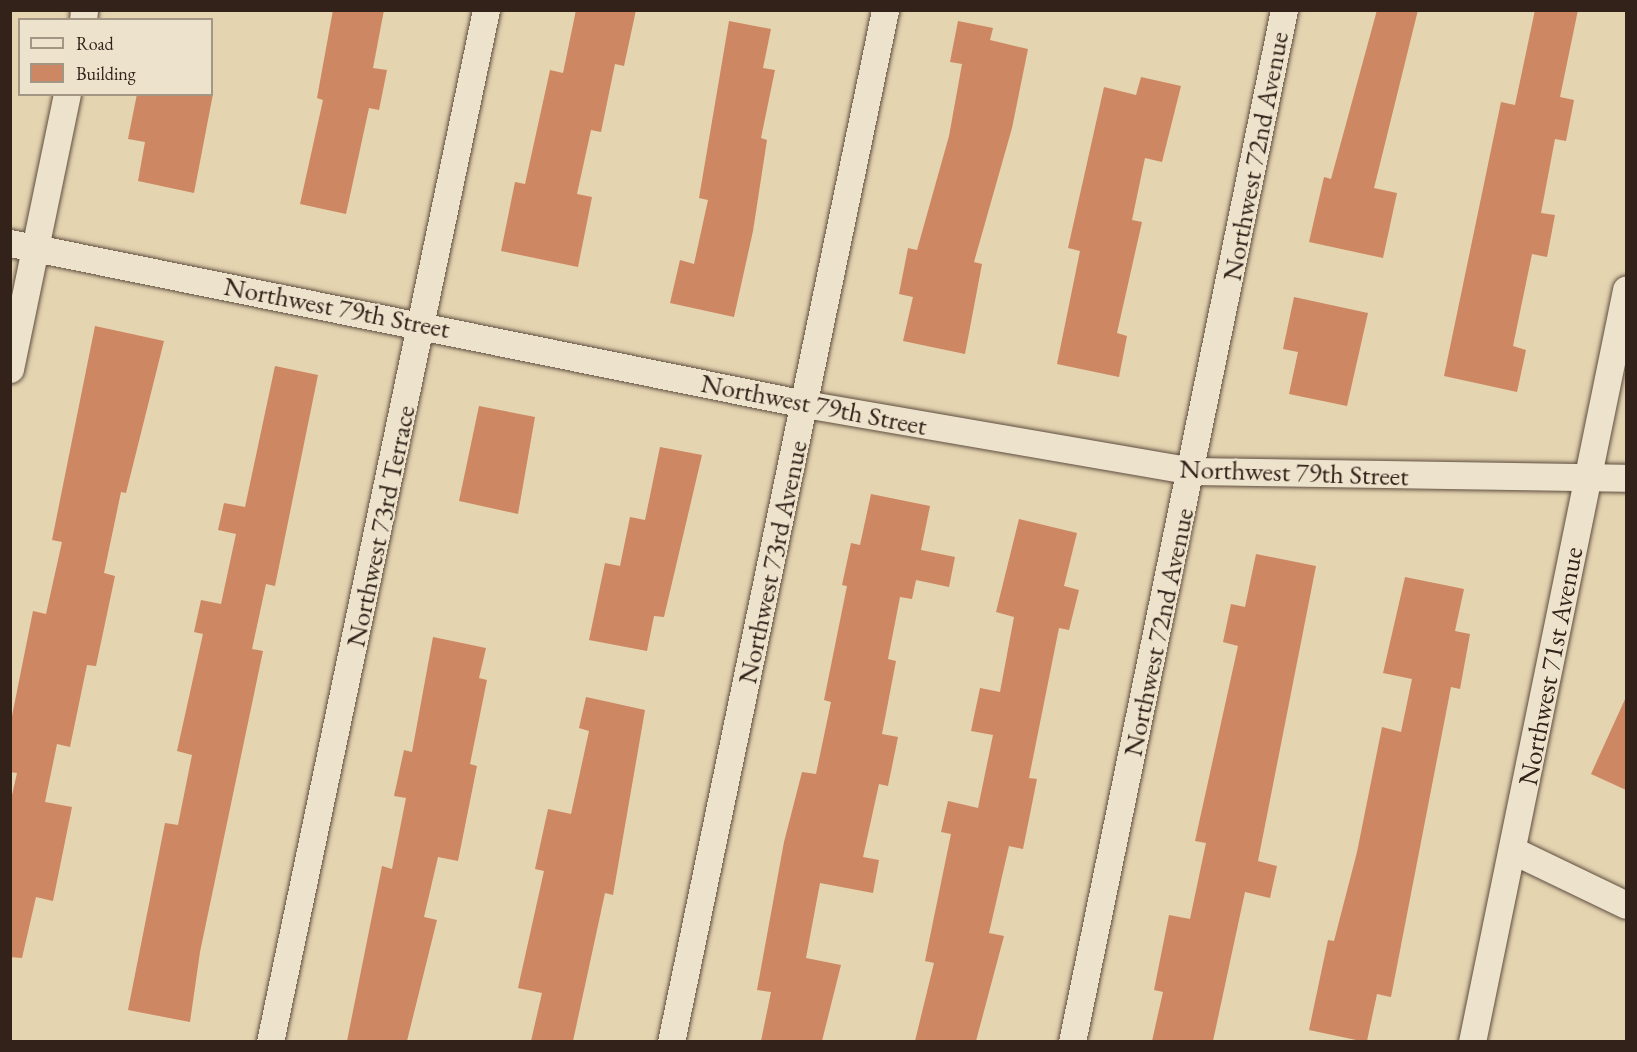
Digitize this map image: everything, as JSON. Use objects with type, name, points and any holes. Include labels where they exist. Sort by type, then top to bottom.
[{"type":"street","name":"Northwest 73rd Terrace","points":[[270,1041],[423,324],[486,10]]},
{"type":"street","name":"Northwest 73rd Avenue","points":[[671,1041],[806,404],[885,10]]},
{"type":"street","name":"Northwest 72nd Avenue","points":[[1072,1041],[1284,10]]},
{"type":"street","points":[[10,369],[23,246],[66,96]]},
{"type":"street","name":"Northwest 79th Street","points":[[23,246],[423,324],[806,404],[1191,471],[1588,480],[1626,478]]},
{"type":"street","name":"Northwest 71st Avenue","points":[[1472,1041],[1514,851],[1626,290]]},
{"type":"street","points":[[1514,851],[1626,905]]},
{"type":"building","points":[[333,10],[384,10],[373,68],[387,70],[379,110],[369,108],[346,214],[300,204],[323,100],[317,98]]},
{"type":"building","points":[[576,10],[636,10],[624,66],[615,64],[601,132],[591,130],[577,194],[592,197],[578,267],[501,251],[515,182],[525,184],[550,70],[563,73]]},
{"type":"building","points":[[1377,10],[1418,10],[1374,188],[1397,193],[1383,258],[1309,242],[1324,177],[1331,179]]},
{"type":"building","points":[[1535,10],[1578,10],[1560,97],[1574,100],[1566,141],[1555,139],[1541,213],[1555,215],[1547,257],[1532,254],[1513,346],[1526,350],[1517,392],[1444,376],[1501,102],[1515,105]]},
{"type":"building","points":[[729,21],[771,29],[763,68],[775,70],[761,138],[767,140],[753,231],[734,317],[670,303],[680,260],[694,264],[708,200],[699,198]]},
{"type":"building","points":[[958,21],[993,28],[990,40],[1028,49],[1012,128],[974,262],[982,264],[965,354],[903,341],[913,297],[899,294],[908,248],[917,250],[949,136],[962,64],[950,62]]},
{"type":"building","points":[[1141,77],[1181,86],[1162,162],[1145,158],[1132,220],[1142,222],[1117,333],[1127,336],[1119,377],[1057,364],[1080,251],[1068,248],[1104,87],[1136,95]]},
{"type":"building","points":[[137,96],[213,96],[194,193],[138,181],[145,142],[128,139]]},
{"type":"building","points":[[1294,297],[1368,313],[1347,406],[1289,394],[1298,352],[1283,349]]},
{"type":"building","points":[[95,326],[164,341],[126,493],[121,492],[104,573],[115,576],[96,666],[87,665],[70,747],[57,744],[45,802],[72,807],[53,901],[36,897],[22,958],[10,957],[10,804],[17,773],[10,772],[10,726],[33,611],[46,614],[62,542],[52,540]]},
{"type":"building","points":[[275,366],[318,375],[275,586],[266,584],[252,649],[263,651],[200,952],[190,1022],[128,1010],[165,823],[178,825],[192,755],[177,751],[203,634],[194,632],[201,600],[221,604],[236,534],[218,530],[224,503],[245,507]]},
{"type":"building","points":[[479,406],[535,417],[518,514],[459,501]]},
{"type":"building","points":[[660,447],[702,455],[664,617],[654,616],[647,651],[589,640],[605,563],[620,566],[630,517],[645,520]]},
{"type":"building","points":[[871,494],[930,506],[921,550],[955,557],[949,587],[916,580],[912,599],[900,597],[888,659],[896,661],[882,734],[898,737],[888,786],[879,784],[863,857],[879,860],[873,893],[820,883],[806,958],[841,965],[822,1041],[761,1041],[771,992],[757,990],[784,842],[802,772],[816,774],[831,702],[824,700],[847,586],[842,585],[851,543],[860,545]]},
{"type":"building","points":[[1019,519],[1077,533],[1064,586],[1079,590],[1069,630],[1059,628],[1029,778],[1037,779],[1023,849],[1009,846],[989,933],[1004,936],[976,1041],[915,1041],[934,963],[925,961],[951,834],[941,832],[948,801],[978,808],[993,735],[971,731],[980,688],[1000,692],[1014,617],[996,612]]},
{"type":"building","points":[[1256,554],[1316,566],[1258,861],[1277,866],[1270,898],[1245,892],[1213,1041],[1152,1041],[1163,992],[1154,990],[1169,915],[1190,919],[1206,843],[1195,841],[1238,646],[1223,642],[1231,604],[1245,607]]},
{"type":"building","points":[[1405,577],[1464,589],[1455,631],[1470,634],[1460,689],[1451,687],[1391,997],[1377,994],[1367,1041],[1361,1041],[1309,1030],[1328,940],[1334,941],[1357,852],[1382,727],[1401,732],[1412,679],[1383,673]]},
{"type":"building","points":[[433,637],[486,648],[479,678],[487,680],[470,764],[477,766],[458,861],[438,857],[424,917],[437,920],[407,1041],[347,1041],[382,866],[392,869],[406,798],[394,796],[404,750],[412,752]]},
{"type":"building","points":[[586,697],[645,710],[613,895],[605,893],[573,1041],[531,1041],[542,993],[518,988],[544,871],[535,869],[548,809],[571,814],[589,731],[579,728]]},
{"type":"building","points":[[1626,697],[1626,790],[1591,774]]}]
